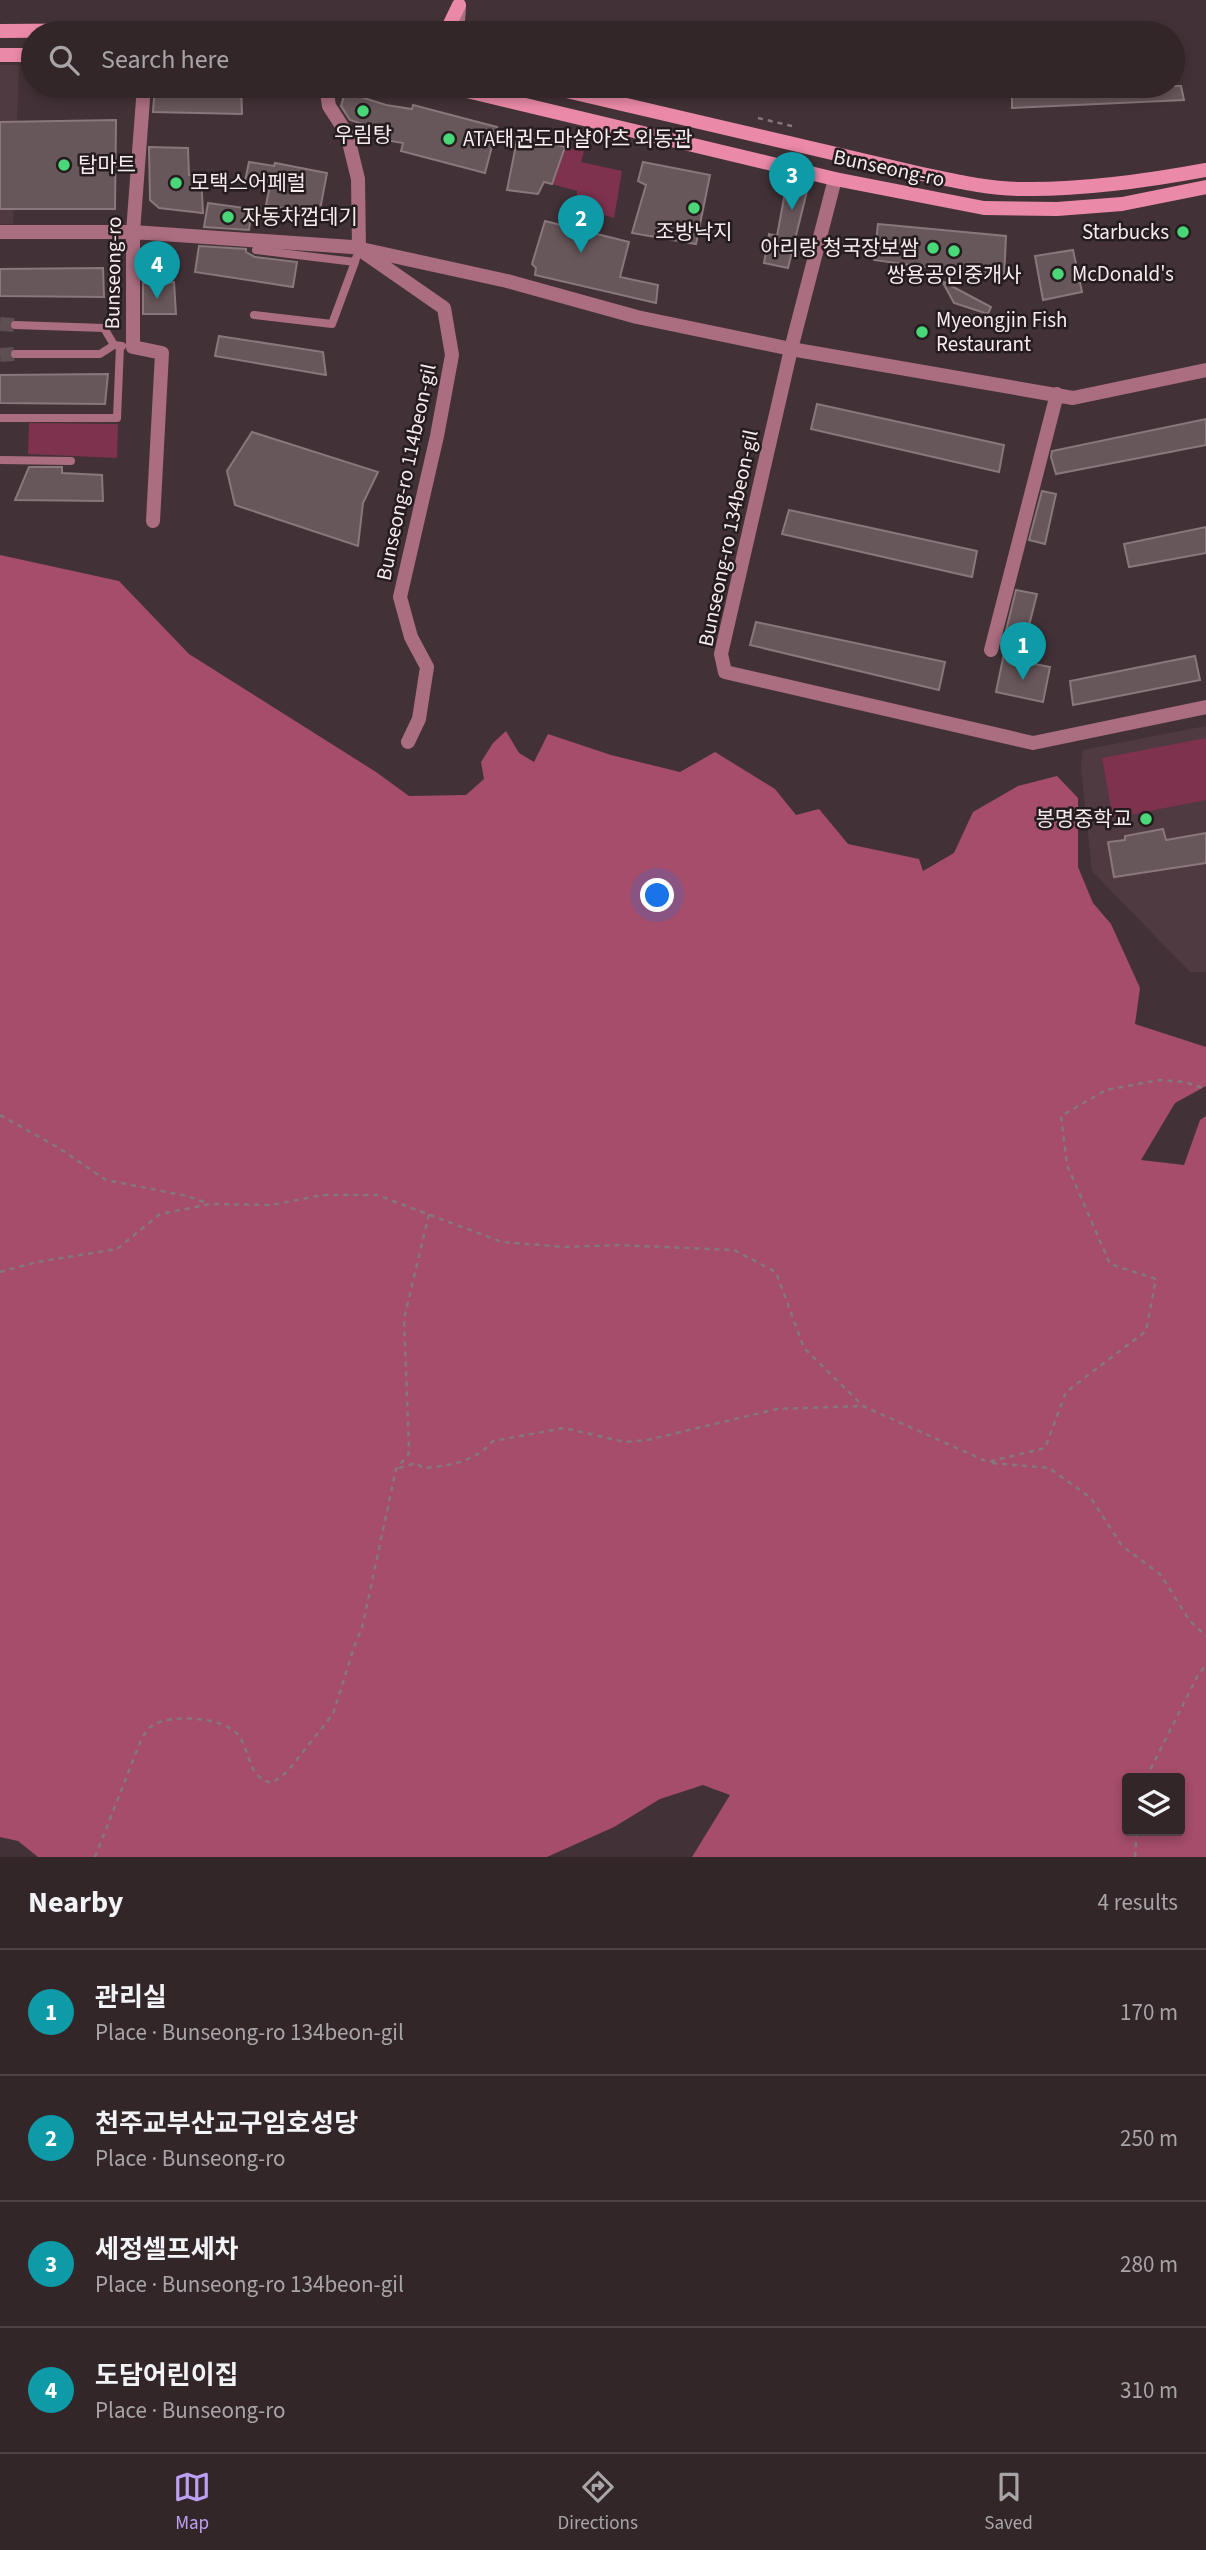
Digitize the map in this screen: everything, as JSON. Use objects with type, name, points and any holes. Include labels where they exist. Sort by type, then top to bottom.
[{"type":"main road","points":[[451,21],[458,3]]},
{"type":"main road","points":[[0,31],[21,31]]},
{"type":"main road","points":[[0,55],[21,55]]},
{"type":"main road","name":"Bunseong-ro","points":[[498,98],[835,179],[985,208],[1025,210],[1122,204],[1206,187]]},
{"type":"main road","name":"Bunseong-ro","points":[[596,98],[976,185],[1022,189],[1076,187],[1206,170]]},
{"type":"street","points":[[457,21],[458,3]]},
{"type":"street","name":"Bunseong-ro","points":[[144,98],[122,346],[162,353],[153,521]]},
{"type":"street","points":[[328,98],[329,106],[347,134],[358,179],[357,255]]},
{"type":"street","name":"Bunseong-ro 134beon-gil","points":[[835,179],[791,349],[721,654],[725,672],[1032,743],[1206,707]]},
{"type":"street","points":[[0,232],[133,232],[357,255],[507,281],[637,317],[791,349],[1073,398],[1206,370]]},
{"type":"street","name":"Bunseong-ro 114beon-gil","points":[[357,255],[444,308],[452,355],[437,436],[400,597],[411,637],[427,667],[419,719],[408,742]]},
{"type":"street","points":[[991,650],[1057,394]]},
{"type":"lane","points":[[254,315],[331,324],[357,255],[256,250]]},
{"type":"lane","points":[[0,418],[117,418],[122,346],[104,328],[15,325]]},
{"type":"lane","points":[[15,354],[100,354],[122,346]]},
{"type":"lane","points":[[0,460],[71,461]]},
{"type":"path","points":[[753,117],[803,129]]},
{"type":"path","points":[[988,1462],[1045,1448],[1066,1392],[1146,1331],[1156,1279],[1110,1264],[1067,1165],[1061,1116],[1106,1090],[1159,1080],[1185,1082],[1206,1089]]},
{"type":"path","points":[[0,1115],[60,1148],[106,1181],[187,1196],[211,1204]]},
{"type":"path","points":[[0,1272],[37,1262],[117,1249],[160,1214],[211,1204],[272,1205],[322,1195],[377,1195],[502,1242],[565,1247],[618,1245],[734,1250],[776,1272],[804,1348],[863,1406],[988,1462],[1049,1468],[1091,1498],[1122,1546],[1161,1575],[1189,1620],[1206,1636]]},
{"type":"path","points":[[95,1857],[141,1740],[151,1726],[163,1721],[193,1718],[231,1729],[238,1735],[253,1770],[264,1781],[272,1783],[287,1772],[327,1723],[341,1693],[362,1628],[396,1469],[408,1455],[404,1319],[429,1214]]},
{"type":"path","points":[[396,1469],[416,1462],[423,1468],[455,1465],[486,1449],[493,1441],[564,1428],[625,1442],[669,1435],[777,1409],[863,1406]]},
{"type":"path","points":[[1149,1773],[1198,1675],[1206,1665]]},
{"type":"path","points":[[1135,1857],[1137,1836]]},
{"type":"shaded area","points":[[0,65],[19,65],[13,224],[0,224]]},
{"type":"shaded area","points":[[565,147],[584,151],[581,162],[622,171],[614,218],[576,207],[577,191],[552,184]]},
{"type":"shaded area","points":[[29,423],[118,424],[117,458],[28,454]]},
{"type":"shaded area","points":[[0,555],[119,581],[189,654],[376,772],[409,796],[466,795],[484,779],[481,762],[493,743],[506,731],[519,753],[534,762],[548,734],[611,755],[680,772],[715,752],[775,789],[796,815],[819,809],[848,844],[919,859],[923,871],[954,853],[973,812],[1018,786],[1057,776],[1078,798],[1078,867],[1093,903],[1111,924],[1140,988],[1135,1024],[1206,1047],[1206,1086],[1175,1103],[1141,1160],[1184,1165],[1200,1120],[1206,1116],[1206,1857],[692,1857],[730,1795],[703,1785],[660,1799],[614,1827],[547,1857],[38,1857],[18,1841],[0,1837]]},
{"type":"shaded area","name":"봉명중학교","points":[[1206,726],[1206,972],[1190,972],[1092,871],[1081,767],[1083,750]]},
{"type":"shaded area","points":[[1206,738],[1206,800],[1113,818],[1102,758]]},
{"type":"building","points":[[154,98],[241,98],[242,114],[153,112]]},
{"type":"building","name":"ATA태권도마샬아츠 외동관","points":[[343,98],[364,98],[412,109],[413,105],[497,127],[485,173],[401,151],[403,143],[385,140],[387,132],[350,120],[341,106]]},
{"type":"building","points":[[1012,98],[1184,100],[1012,108]]},
{"type":"building","name":"탑마트","points":[[116,120],[115,209],[0,209],[0,122]]},
{"type":"building","points":[[518,135],[565,147],[552,184],[544,182],[538,194],[507,190]]},
{"type":"building","name":"모택스어페럴","points":[[149,147],[188,148],[189,175],[201,175],[203,213],[159,208],[150,200]]},
{"type":"building","points":[[249,162],[274,166],[275,163],[327,173],[319,215],[266,205],[270,185],[245,181]]},
{"type":"building","points":[[643,162],[710,175],[696,244],[632,233],[646,185],[638,181]]},
{"type":"building","points":[[786,187],[807,191],[788,268],[764,263],[769,234],[777,236]]},
{"type":"building","name":"자동차껍데기","points":[[208,203],[252,209],[249,230],[204,227]]},
{"type":"building","points":[[545,221],[629,242],[620,277],[658,285],[656,303],[535,275],[536,268],[532,264]]},
{"type":"building","points":[[878,224],[1006,236],[1004,278],[874,260]]},
{"type":"building","points":[[199,246],[246,249],[246,252],[255,257],[297,262],[293,287],[195,272]]},
{"type":"building","name":"McDonald's","points":[[1073,250],[1082,292],[1043,300],[1035,256]]},
{"type":"building","points":[[103,268],[104,297],[0,296],[0,269]]},
{"type":"building","points":[[942,281],[991,307],[988,314],[954,303]]},
{"type":"building","points":[[174,282],[176,314],[143,314],[143,283]]},
{"type":"building","points":[[219,336],[323,352],[326,375],[215,356]]},
{"type":"building","points":[[108,374],[105,404],[0,403],[0,375]]},
{"type":"building","points":[[817,404],[1004,445],[999,472],[811,429]]},
{"type":"building","points":[[1206,419],[1206,445],[1056,474],[1052,451]]},
{"type":"building","points":[[252,432],[378,472],[363,503],[358,546],[235,505],[227,471]]},
{"type":"building","points":[[29,467],[62,467],[62,473],[102,475],[103,501],[15,500]]},
{"type":"building","points":[[1042,491],[1056,494],[1045,544],[1029,540]]},
{"type":"building","points":[[789,510],[977,551],[972,577],[782,534]]},
{"type":"building","points":[[1206,527],[1206,553],[1129,567],[1124,544]]},
{"type":"building","points":[[1016,590],[1037,594],[1020,661],[1050,667],[1043,702],[996,692],[1006,644],[1003,643]]},
{"type":"building","points":[[756,622],[945,662],[939,690],[750,645]]},
{"type":"building","points":[[1195,656],[1200,680],[1073,705],[1070,681]]},
{"type":"building","points":[[1163,829],[1166,840],[1206,833],[1206,863],[1114,877],[1108,842]]},
{"type":"tunnel","points":[[0,324],[15,325]]},
{"type":"tunnel","points":[[0,355],[15,354]]},
{"type":"place","name":"우림탕","points":[[363,111]]},
{"type":"place","name":"ATA태권도마샬아츠 외동관","points":[[449,139]]},
{"type":"place","name":"탑마트","points":[[64,165]]},
{"type":"place","name":"모택스어페럴","points":[[176,183]]},
{"type":"place","name":"조방낙지","points":[[694,208]]},
{"type":"place","name":"세정셀프세차","points":[[792,210]]},
{"type":"place","name":"자동차껍데기","points":[[228,217]]},
{"type":"place","name":"Starbucks","points":[[1183,232]]},
{"type":"place","name":"아리랑 청국장보쌈","points":[[933,248]]},
{"type":"place","name":"쌍용공인중개사","points":[[954,251]]},
{"type":"place","name":"천주교부산교구임호성당","points":[[581,253]]},
{"type":"place","name":"McDonald's","points":[[1058,274]]},
{"type":"place","name":"도담어린이집","points":[[157,299]]},
{"type":"place","name":"Myeongjin Fish Restaurant","points":[[922,332]]},
{"type":"place","name":"관리실","points":[[1023,680]]},
{"type":"place","name":"봉명중학교","points":[[1146,819]]}]
